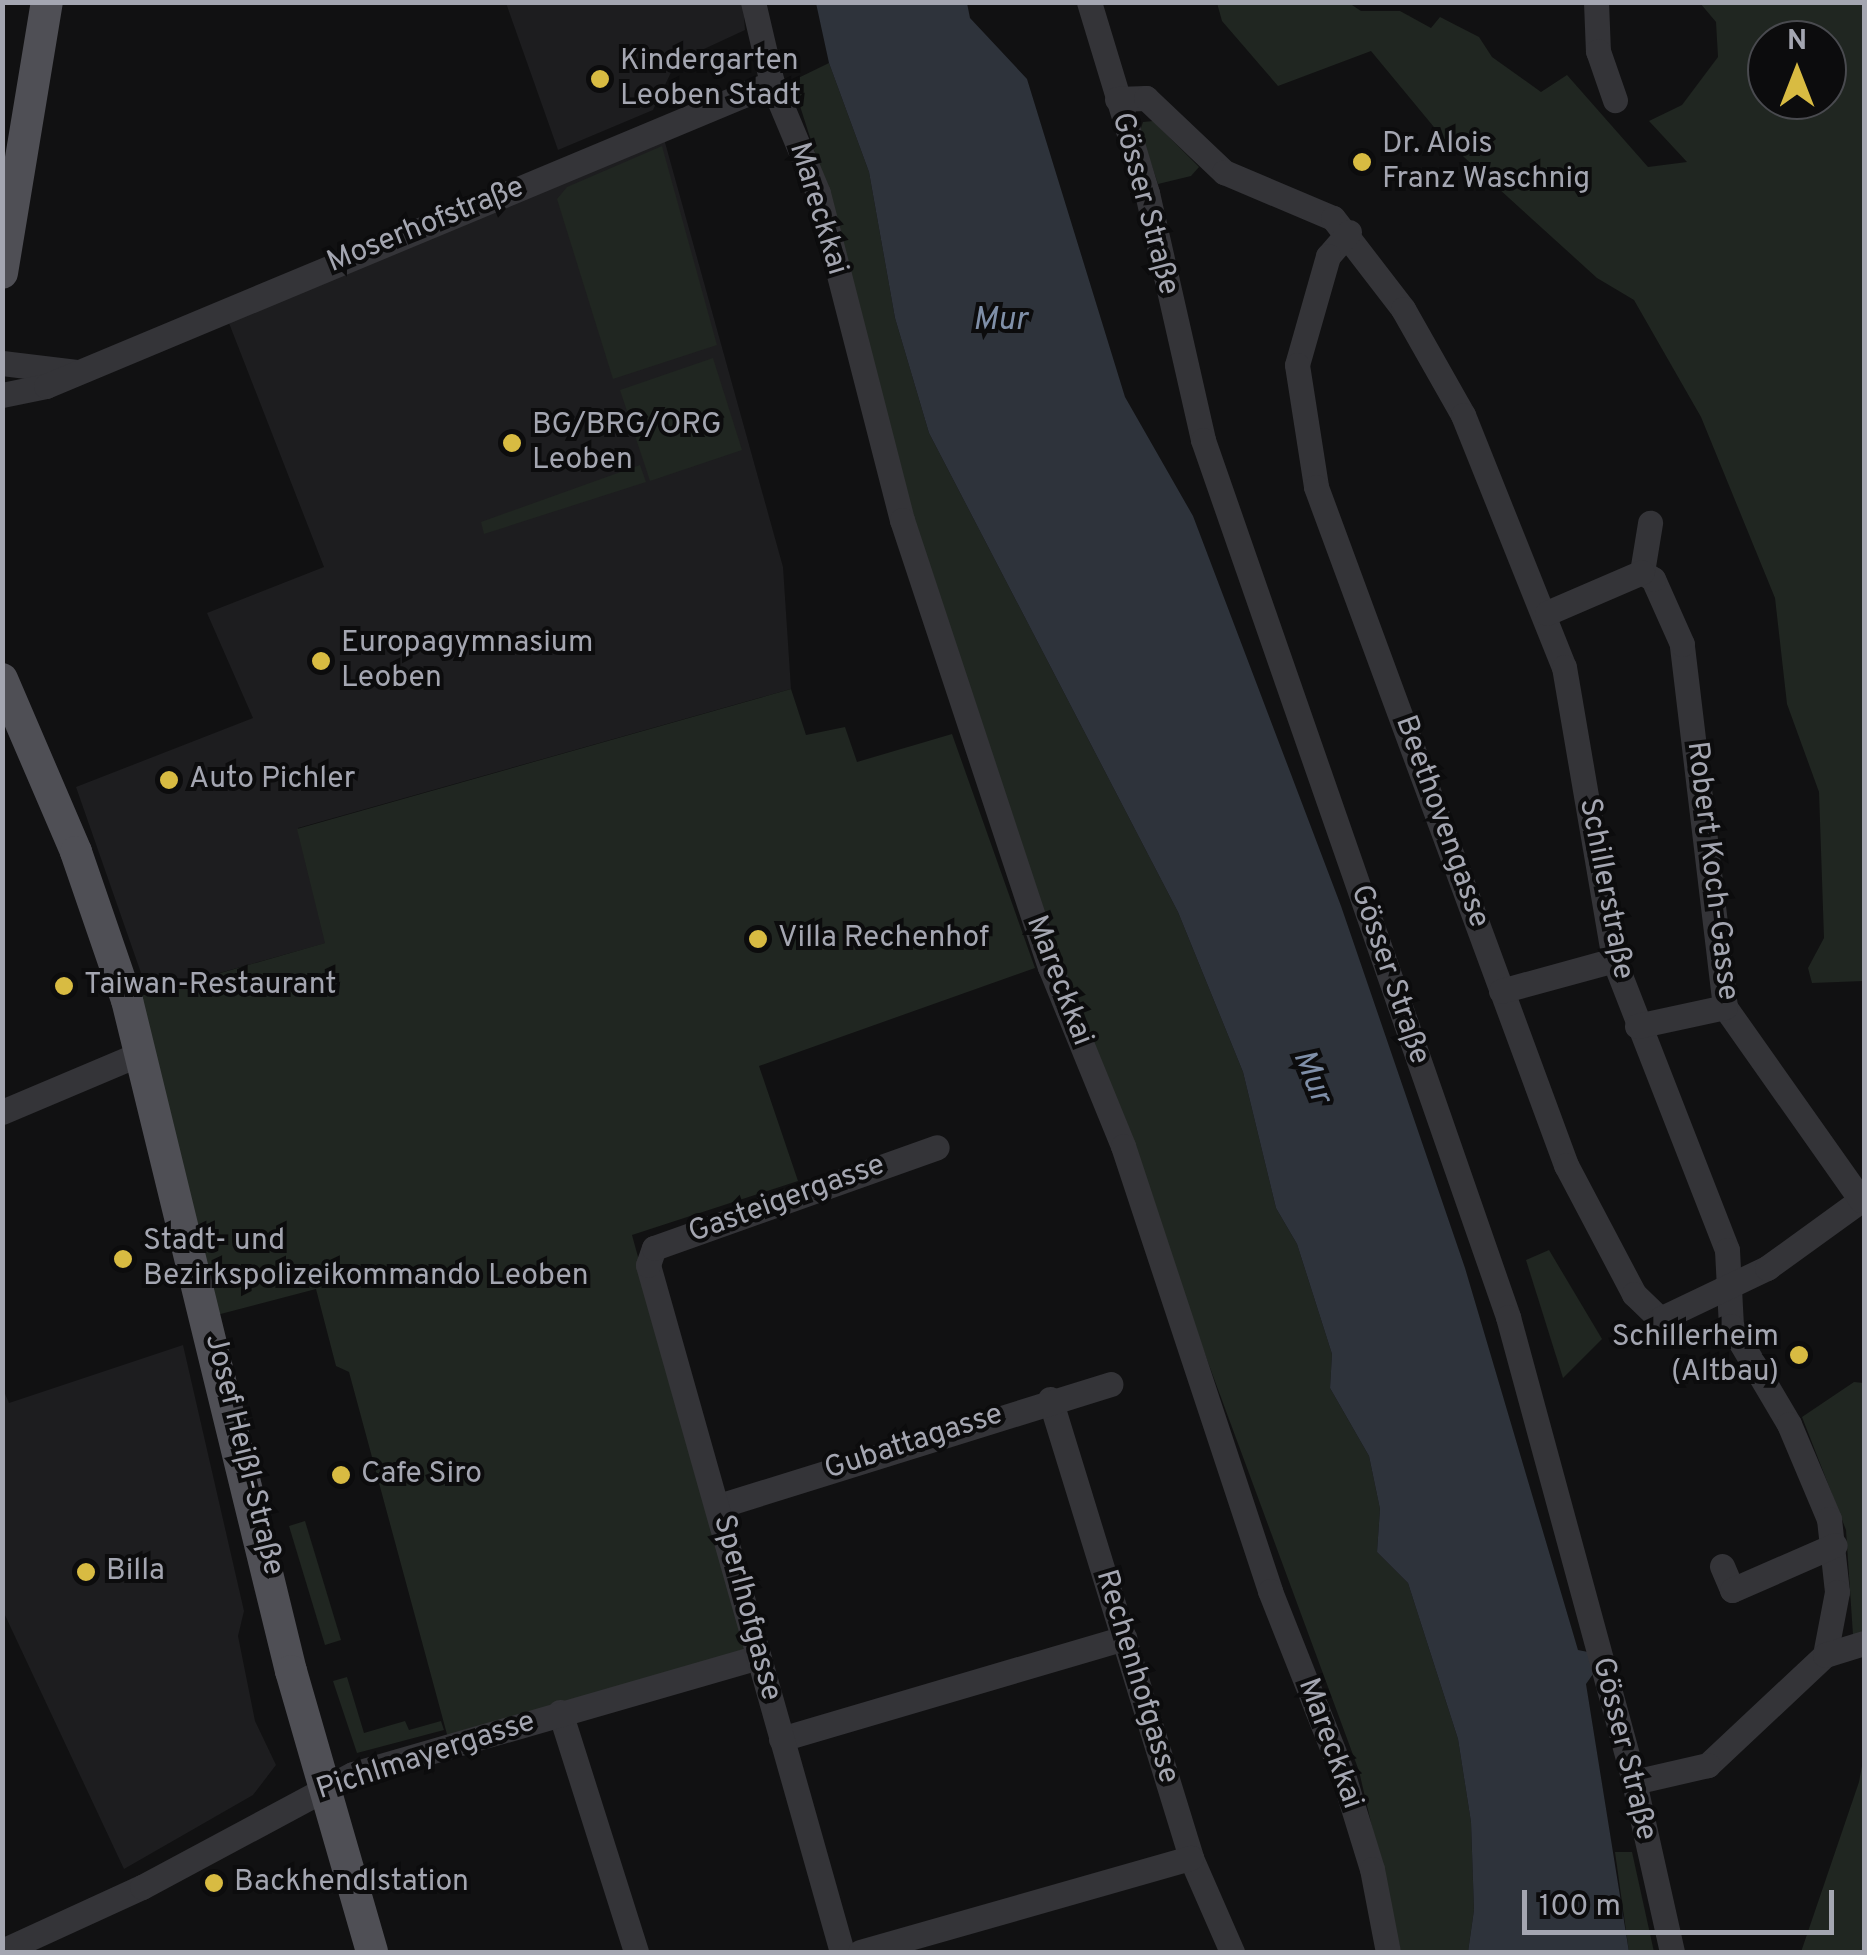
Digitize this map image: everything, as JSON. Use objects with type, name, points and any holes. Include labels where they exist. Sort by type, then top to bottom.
[{"type":"main road","points":[[2,273],[47,2]]},
{"type":"main road","name":"Josef Heißl-Straße","points":[[2,679],[102,920],[214,1336],[322,1788],[372,1952]]},
{"type":"street","name":"Mareckkai","points":[[753,2],[772,83],[818,192],[914,557],[1050,967],[1123,1146],[1270,1591],[1343,1774],[1372,1869],[1388,1952]]},
{"type":"street","points":[[1596,2],[1598,50],[1615,100]]},
{"type":"street","name":"Gösser Straße","points":[[1092,4],[1116,99],[1147,193],[1203,440],[1508,1317],[1634,1782],[1672,1952]]},
{"type":"street","name":"Moserhofstraße","points":[[2,395],[81,372],[772,83]]},
{"type":"street","name":"Schillerstraße","points":[[1116,99],[1146,98],[1224,172],[1301,201],[1349,232],[1403,308],[1463,415],[1547,613],[1576,723],[1614,960],[1636,1026],[1726,1250],[1732,1288],[1731,1326],[1738,1348],[1810,1467],[1835,1546],[1838,1592],[1825,1655]]},
{"type":"street","name":"Beethovengasse","points":[[1349,232],[1328,256],[1297,366],[1316,486],[1566,1165],[1634,1294],[1660,1320],[1732,1288]]},
{"type":"street","name":"Moserhofstraße","points":[[2,363],[81,372]]},
{"type":"street","points":[[1547,613],[1642,572],[1650,523]]},
{"type":"street","name":"Robert Koch-Gasse","points":[[1642,572],[1663,597],[1682,644],[1726,1007],[1863,1203],[1732,1288]]},
{"type":"street","points":[[1502,991],[1614,960]]},
{"type":"street","points":[[1636,1026],[1726,1007]]},
{"type":"street","points":[[2,1112],[139,1054]]},
{"type":"street","name":"Gasteigergasse","points":[[648,1264],[654,1248],[936,1147]]},
{"type":"street","name":"Sperlhofgasse","points":[[648,1264],[842,1952]]},
{"type":"street","name":"Gubattagasse","points":[[719,1506],[1050,1398],[1110,1384]]},
{"type":"street","name":"Rechenhofgasse","points":[[1050,1398],[1191,1858],[1232,1952]]},
{"type":"street","points":[[1722,1566],[1732,1590],[1835,1546]]},
{"type":"street","points":[[781,1739],[1124,1638]]},
{"type":"street","points":[[1634,1782],[1708,1765],[1825,1655],[1864,1643]]},
{"type":"street","name":"Pichlmayergasse","points":[[2,1952],[142,1887],[322,1788],[560,1712],[758,1657]]},
{"type":"street","points":[[560,1712],[636,1952]]},
{"type":"street","points":[[860,1952],[1191,1858]]},
{"type":"shaded area","name":"Kindergarten Leoben Stadt","points":[[506,3],[743,3],[745,30],[676,62],[653,110],[558,150]]},
{"type":"shaded area","points":[[1217,3],[1349,3],[1361,11],[1400,11],[1431,28],[1440,17],[1479,37],[1492,57],[1541,92],[1567,75],[1648,167],[1687,162],[1649,121],[1682,105],[1718,57],[1716,22],[1700,3],[1864,3],[1864,981],[1812,983],[1808,968],[1824,938],[1819,792],[1787,704],[1775,598],[1701,417],[1634,300],[1597,278],[1443,138],[1371,51],[1278,86],[1222,21]]},
{"type":"shaded area","points":[[829,63],[869,172],[895,318],[929,433],[1178,912],[1243,1072],[1276,1208],[1297,1244],[1332,1354],[1330,1388],[1369,1456],[1380,1509],[1377,1552],[1408,1583],[1458,1739],[1471,1822],[1474,1910],[1468,1952],[1401,1952],[1359,1771],[1059,959],[926,567],[830,200],[792,81]]},
{"type":"shaded area","points":[[1153,121],[1199,167],[1191,176],[1158,184],[1140,131],[1143,122]]},
{"type":"shaded area","name":"BG/BRG/ORG Leoben","points":[[661,128],[783,567],[791,689],[298,828],[326,943],[148,993],[76,787],[253,718],[207,613],[324,567],[227,318]]},
{"type":"shaded area","points":[[662,146],[717,345],[613,379],[557,199],[567,187]]},
{"type":"shaded area","points":[[713,358],[742,450],[650,481],[620,390]]},
{"type":"shaded area","points":[[640,465],[646,482],[484,534],[481,522]]},
{"type":"shaded area","points":[[791,689],[806,735],[845,727],[857,762],[952,734],[1035,968],[759,1066],[798,1181],[632,1235],[746,1650],[448,1738],[349,1372],[336,1366],[316,1289],[209,1317],[127,1000],[325,943],[297,829]]},
{"type":"shaded area","points":[[1549,1250],[1602,1339],[1563,1378],[1526,1260]]},
{"type":"shaded area","points":[[183,1345],[244,1611],[238,1636],[255,1721],[276,1765],[253,1795],[124,1869],[3,1611],[3,1389],[9,1403]]},
{"type":"shaded area","points":[[1854,1382],[1864,1383],[1864,1631],[1853,1635],[1846,1530],[1802,1417]]},
{"type":"shaded area","points":[[305,1521],[341,1640],[325,1645],[289,1526]]},
{"type":"shaded area","points":[[347,1677],[364,1733],[405,1721],[409,1730],[441,1721],[444,1730],[357,1753],[333,1681]]},
{"type":"shaded area","points":[[1864,1755],[1864,1952],[1801,1952],[1859,1782]]},
{"type":"shaded area","points":[[1615,1852],[1632,1852],[1654,1952],[1629,1952]]},
{"type":"water","name":"Mur","points":[[816,3],[967,3],[970,18],[1027,79],[1125,397],[1193,516],[1341,906],[1465,1268],[1578,1650],[1588,1652],[1593,1674],[1586,1684],[1629,1952],[1468,1952],[1474,1910],[1471,1822],[1458,1739],[1408,1583],[1377,1552],[1380,1509],[1369,1456],[1330,1388],[1332,1354],[1297,1244],[1276,1208],[1243,1072],[1178,912],[929,433],[895,318],[869,172],[829,63]]},
{"type":"place","name":"Kindergarten Leoben Stadt","points":[[600,79]]},
{"type":"place","name":"Dr. Alois Franz Waschnig","points":[[1362,162]]},
{"type":"place","name":"BG/BRG/ORG Leoben","points":[[512,443]]},
{"type":"place","name":"Europagymnasium Leoben","points":[[321,661]]},
{"type":"place","name":"Auto Pichler","points":[[169,780]]},
{"type":"place","name":"Villa Rechenhof","points":[[758,939]]},
{"type":"place","name":"Taiwan-Restaurant","points":[[64,986]]},
{"type":"place","name":"Stadt- und Bezirkspolizeikommando Leoben","points":[[123,1259]]},
{"type":"place","name":"Schillerheim (Altbau)","points":[[1799,1355]]},
{"type":"place","name":"Cafe Siro","points":[[341,1475]]},
{"type":"place","name":"Billa","points":[[86,1572]]},
{"type":"place","name":"Backhendlstation","points":[[214,1883]]}]
